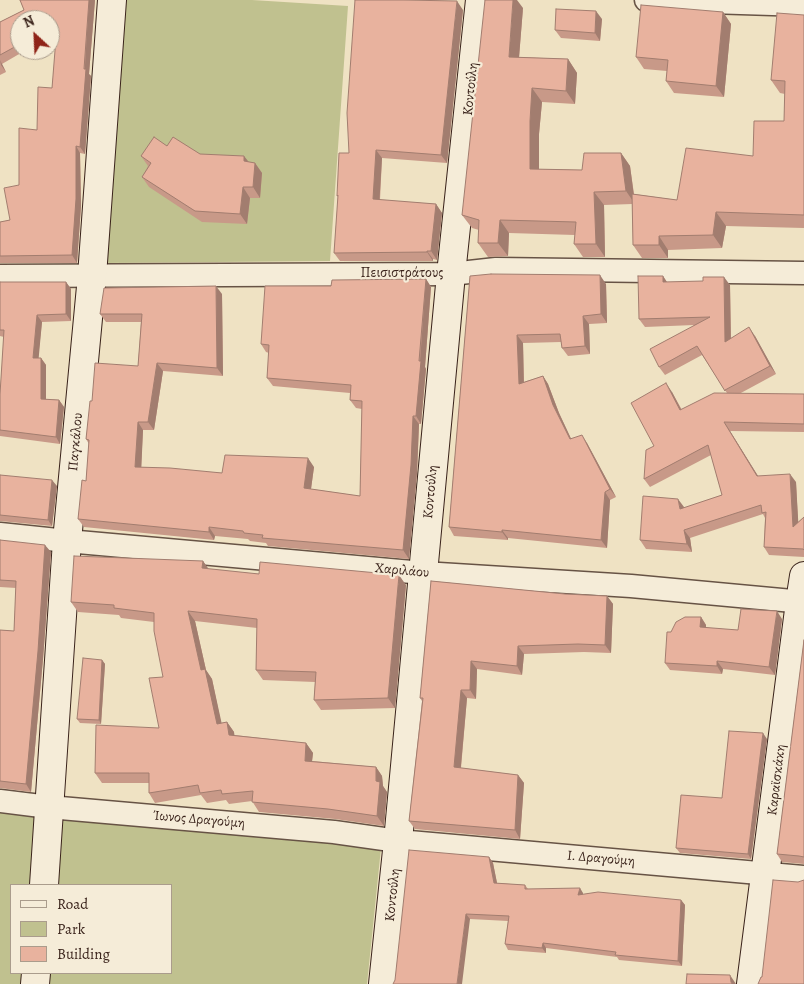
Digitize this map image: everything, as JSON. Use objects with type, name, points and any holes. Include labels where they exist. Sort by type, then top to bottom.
[{"type":"main road","name":"Παγκάλου","points":[[44,884],[67,541],[92,276],[112,0]]},
{"type":"main road","name":"Κοντούλη","points":[[383,984],[480,0]]},
{"type":"main road","name":"Καραϊσκάκη","points":[[751,984],[803,593]]},
{"type":"street","points":[[646,0],[804,5]]},
{"type":"street","name":"Πεισιστράτους","points":[[0,276],[452,274],[496,269],[804,272]]},
{"type":"street","name":"Χαριλάου","points":[[0,534],[424,573],[631,586],[803,593]]},
{"type":"street","name":"Ίωνος Δραγούμη","points":[[0,801],[334,832],[398,841]]},
{"type":"street","name":"Ι. Δραγούμη","points":[[398,841],[804,877]]},
{"type":"green space","points":[[122,0],[252,0],[348,6],[330,261],[102,263]]},
{"type":"green space","points":[[0,808],[381,848],[367,984],[0,984]]},
{"type":"building","points":[[20,0],[89,0],[80,147],[76,146],[76,199],[72,255],[0,256],[0,222],[10,220],[4,188],[19,185],[19,128],[37,130],[38,87],[52,88],[54,60],[60,60],[60,10],[24,10]]},
{"type":"building","points":[[355,0],[457,1],[441,155],[376,150],[373,199],[436,204],[431,251],[334,253],[339,153],[349,153],[347,113]]},
{"type":"building","points":[[485,0],[513,0],[509,57],[568,59],[566,91],[532,88],[530,169],[582,170],[584,153],[621,153],[626,191],[594,192],[596,244],[574,244],[576,222],[500,220],[498,243],[478,243],[479,220],[462,215]]},
{"type":"building","points":[[641,5],[723,12],[716,86],[666,81],[668,60],[636,57]]},
{"type":"building","points":[[556,9],[596,11],[595,33],[555,30]]},
{"type":"building","points":[[777,13],[804,15],[804,215],[716,212],[713,235],[659,236],[659,245],[633,245],[632,194],[677,200],[686,148],[753,156],[754,121],[784,121],[785,81],[771,80]]},
{"type":"building","points":[[10,17],[10,50],[0,55],[0,22]]},
{"type":"building","points":[[154,137],[167,146],[173,137],[200,154],[244,156],[244,161],[255,163],[253,187],[243,187],[240,214],[195,211],[142,177],[151,163],[141,156]]},
{"type":"building","points":[[491,274],[600,275],[601,314],[583,316],[585,346],[562,348],[560,334],[517,335],[519,384],[543,376],[553,405],[570,439],[582,435],[610,489],[605,492],[601,540],[502,530],[502,532],[449,527],[470,276]]},
{"type":"building","points":[[638,276],[663,276],[663,282],[703,281],[703,277],[724,277],[725,342],[749,327],[770,366],[725,391],[697,346],[659,367],[650,349],[710,317],[639,319]]},
{"type":"building","points":[[426,279],[419,361],[421,361],[416,416],[413,416],[411,465],[403,550],[262,538],[263,535],[209,527],[209,532],[78,519],[82,480],[86,481],[89,440],[86,439],[95,363],[138,366],[142,314],[100,314],[104,288],[216,286],[217,368],[157,363],[148,422],[138,422],[135,467],[222,473],[225,455],[308,458],[304,488],[360,496],[362,401],[350,400],[351,385],[267,378],[269,345],[261,344],[265,286],[331,286],[332,280]]},
{"type":"building","points":[[0,282],[66,282],[66,314],[37,315],[33,358],[41,358],[41,399],[59,400],[56,437],[0,430],[4,330],[0,330]]},
{"type":"building","points":[[666,383],[680,410],[714,393],[804,394],[804,424],[724,422],[757,476],[790,474],[793,527],[804,517],[804,550],[764,547],[766,512],[762,513],[761,505],[684,530],[687,544],[640,540],[643,496],[678,499],[680,509],[722,495],[708,445],[644,479],[646,450],[654,446],[631,403]]},
{"type":"building","points":[[0,475],[52,480],[48,520],[0,515]]},
{"type":"building","points":[[0,540],[45,545],[26,784],[0,781],[0,630],[14,631],[16,581],[0,580]]},
{"type":"building","points":[[74,556],[203,561],[202,568],[259,574],[260,562],[399,575],[388,698],[314,700],[316,672],[256,670],[257,619],[188,611],[201,670],[205,669],[217,724],[227,722],[229,735],[306,743],[305,761],[376,767],[376,781],[380,782],[377,816],[328,809],[252,802],[253,791],[222,794],[221,790],[200,793],[198,785],[149,793],[149,773],[95,773],[96,725],[159,728],[149,678],[163,677],[154,631],[154,613],[114,608],[114,605],[71,602]]},
{"type":"building","points":[[431,581],[565,594],[607,596],[605,645],[518,646],[517,666],[471,661],[470,690],[461,690],[454,767],[518,775],[515,830],[409,821],[423,698],[420,698]]},
{"type":"building","points":[[741,609],[777,611],[769,667],[717,661],[717,666],[665,663],[667,632],[671,632],[676,622],[685,617],[701,617],[700,627],[738,630]]},
{"type":"building","points":[[804,640],[804,857],[777,854]]},
{"type":"building","points":[[83,658],[102,660],[99,720],[77,719]]},
{"type":"building","points":[[729,731],[763,733],[748,854],[676,848],[681,795],[722,798]]},
{"type":"building","points":[[409,850],[489,857],[494,883],[525,885],[525,889],[580,888],[578,895],[598,892],[681,900],[678,961],[615,955],[616,952],[543,943],[542,948],[505,944],[509,916],[466,914],[457,984],[393,984],[395,980]]},
{"type":"building","points":[[773,880],[798,882],[804,880],[804,984],[758,984],[762,977]]},
{"type":"building","points":[[687,974],[730,975],[732,984],[686,984]]}]
